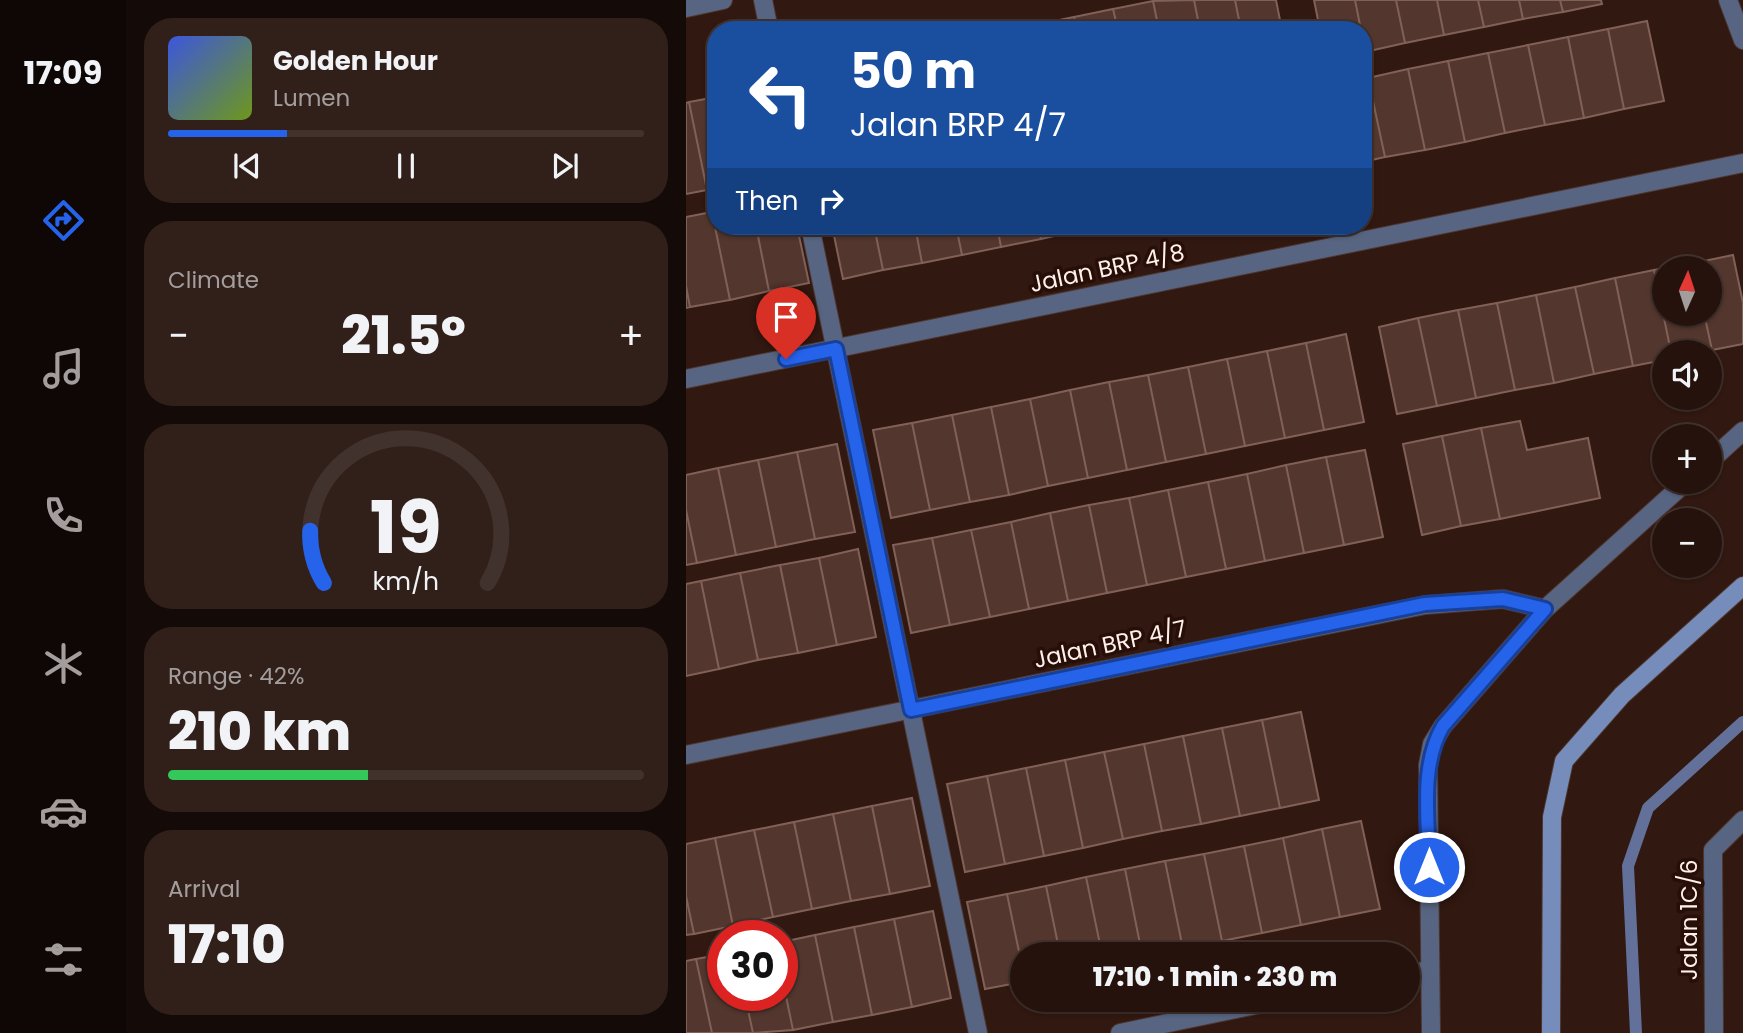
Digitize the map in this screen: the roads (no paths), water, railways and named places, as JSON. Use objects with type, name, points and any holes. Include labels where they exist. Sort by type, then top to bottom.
[{"type":"street","points":[[686,8],[723,0]]},
{"type":"street","points":[[763,0],[767,21]]},
{"type":"street","points":[[1728,0],[1743,40]]},
{"type":"street","name":"Jalan BRP 4/8","points":[[686,379],[1743,163]]},
{"type":"street","points":[[812,235],[978,1033]]},
{"type":"street","points":[[1722,450],[1743,431]]},
{"type":"street","points":[[1431,1033],[1428,765],[1432,744],[1443,726],[1545,609],[1673,494]]},
{"type":"street","points":[[1551,1033],[1552,817],[1564,761],[1622,695],[1743,586]]},
{"type":"street","name":"Jalan BRP 4/7","points":[[686,755],[1425,604],[1503,599],[1545,609]]},
{"type":"street","name":"Jalan 1C/6","points":[[1714,1033],[1713,850],[1743,820]]},
{"type":"street","points":[[1420,972],[1429,970]]},
{"type":"street","points":[[1119,1033],[1221,1012]]},
{"type":"waterway","points":[[1636,1033],[1628,866],[1648,808],[1743,722]]}]
